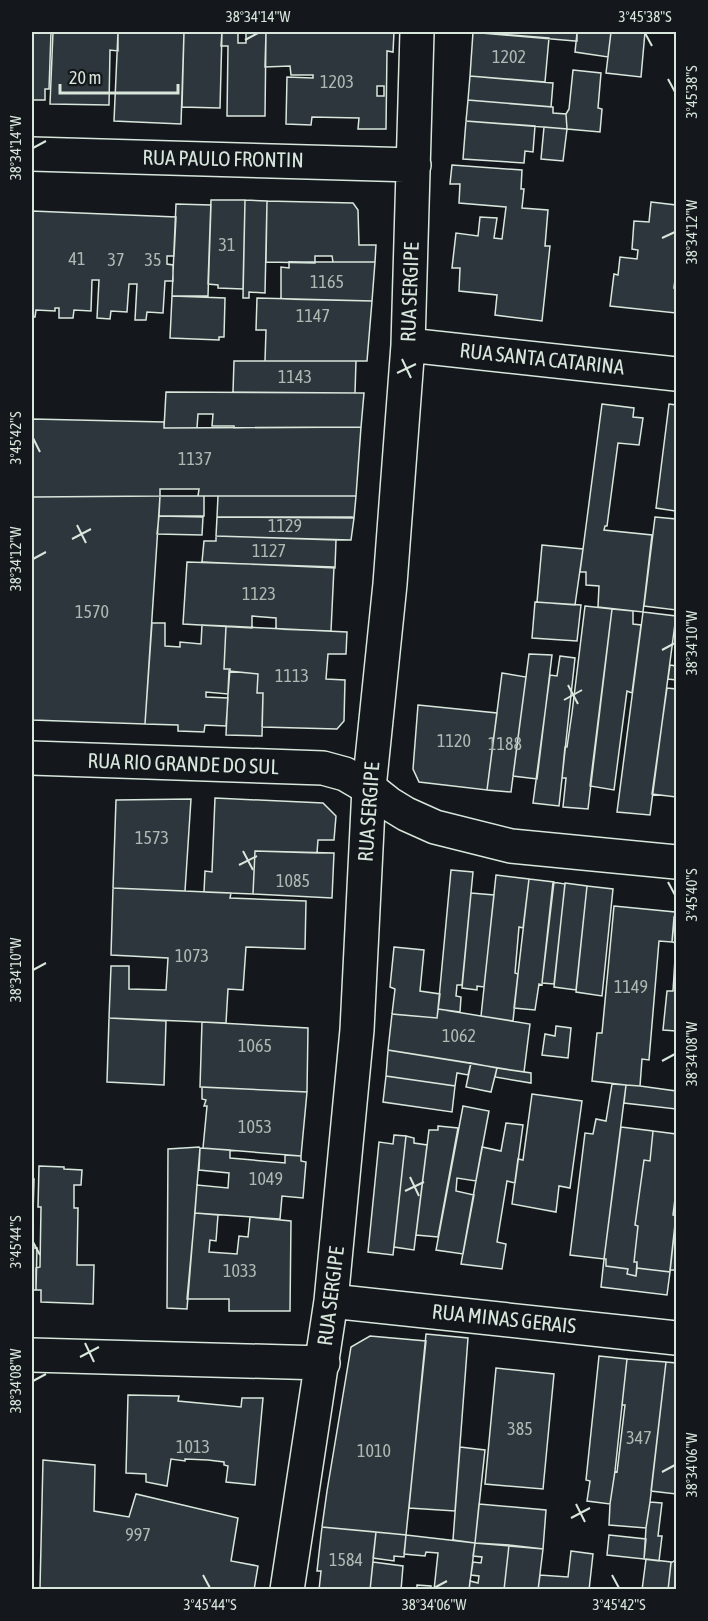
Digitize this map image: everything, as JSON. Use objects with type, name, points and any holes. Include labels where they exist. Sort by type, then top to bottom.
[{"type":"street","name":"RUA SERGIPE","points":[[287,1590],[331,1301],[357,1030],[369,788],[390,584],[408,345],[417,32]]},
{"type":"street","name":"RUA PAULO FRONTIN","points":[[32,154],[414,165]]},
{"type":"street","name":"RUA SANTA CATARINA","points":[[408,345],[676,374]]},
{"type":"street","name":"RUA RIO GRANDE DO SUL","points":[[32,758],[323,768],[345,774],[406,814],[435,827],[511,846],[676,862]]},
{"type":"street","name":"RUA MINAS GERAIS","points":[[331,1301],[676,1338]]},
{"type":"street","points":[[32,1355],[323,1363]]},
{"type":"building","points":[[32,32],[51,32],[49,89],[45,89],[45,100],[33,100],[33,120],[32,120]]},
{"type":"building","points":[[53,32],[118,32],[118,51],[110,50],[109,105],[50,104]]},
{"type":"building","points":[[118,32],[184,32],[181,124],[114,121]]},
{"type":"building","points":[[184,32],[222,32],[220,108],[182,107]]},
{"type":"building","points":[[222,32],[238,32],[238,43],[246,43],[246,32],[266,32],[265,116],[227,116],[228,46],[221,46]]},
{"type":"building","points":[[266,32],[394,32],[393,52],[387,51],[386,129],[358,129],[359,118],[312,117],[311,125],[286,124],[287,77],[313,78],[313,75],[291,75],[290,66],[265,67]],"holes":[[[377,86],[384,86],[384,96],[377,96]]]},
{"type":"building","points":[[473,32],[549,38],[545,82],[470,76]]},
{"type":"building","points":[[577,32],[577,41],[482,33]]},
{"type":"building","points":[[611,32],[608,57],[575,52],[577,33]]},
{"type":"building","points":[[611,32],[645,32],[641,77],[606,73]]},
{"type":"building","points":[[573,70],[601,73],[598,108],[602,109],[600,132],[567,129],[566,114],[569,109]]},
{"type":"building","points":[[470,76],[553,83],[551,107],[468,100]]},
{"type":"building","points":[[468,100],[553,107],[553,113],[566,114],[567,129],[466,121]]},
{"type":"building","points":[[466,121],[535,126],[533,152],[525,151],[524,163],[463,159]]},
{"type":"building","points":[[544,127],[567,129],[563,161],[541,159]]},
{"type":"building","points":[[452,165],[522,170],[521,189],[524,189],[522,208],[548,210],[545,246],[550,246],[542,321],[495,315],[497,295],[459,291],[460,268],[452,268],[456,233],[478,236],[480,217],[497,218],[494,238],[502,239],[506,207],[459,203],[460,184],[450,184]]},
{"type":"building","points":[[211,200],[245,200],[243,289],[218,288],[218,285],[208,284]]},
{"type":"building","points":[[245,200],[267,201],[265,293],[249,292],[249,298],[243,298]]},
{"type":"building","points":[[267,201],[353,203],[358,210],[359,245],[376,245],[375,262],[333,262],[332,256],[315,256],[315,263],[266,262]]},
{"type":"building","points":[[651,202],[676,205],[674,288],[676,288],[676,313],[610,306],[614,274],[618,275],[620,257],[637,259],[638,250],[632,249],[634,221],[649,222]]},
{"type":"building","points":[[176,204],[211,205],[208,296],[172,296]]},
{"type":"building","points":[[32,211],[176,217],[174,256],[167,256],[167,264],[173,265],[173,281],[165,281],[163,313],[147,312],[146,320],[135,320],[137,284],[129,284],[127,312],[111,311],[110,319],[97,318],[99,280],[92,280],[91,311],[74,310],[73,318],[59,318],[59,308],[55,308],[55,311],[36,310],[35,317],[32,317]]},
{"type":"building","points":[[289,262],[375,262],[372,301],[281,299],[281,267],[289,268]]},
{"type":"building","points":[[172,296],[225,298],[224,337],[219,337],[219,340],[170,338]]},
{"type":"building","points":[[257,298],[372,301],[367,361],[265,361],[266,330],[256,330]]},
{"type":"building","points":[[234,361],[356,361],[355,393],[233,392]]},
{"type":"building","points":[[166,392],[364,393],[361,427],[234,428],[234,426],[212,426],[213,414],[198,414],[197,428],[164,428]]},
{"type":"building","points":[[602,404],[634,408],[633,417],[643,418],[639,445],[618,443],[607,526],[604,530],[652,535],[643,612],[598,607],[599,586],[586,585],[586,572],[580,572]]},
{"type":"building","points":[[669,404],[676,405],[675,511],[656,508]]},
{"type":"building","points":[[32,419],[164,422],[164,428],[361,427],[356,496],[198,496],[199,489],[160,489],[160,496],[32,497]]},
{"type":"building","points":[[160,496],[145,724],[32,720],[32,497]]},
{"type":"building","points":[[160,496],[204,496],[204,516],[159,516]]},
{"type":"building","points":[[218,496],[356,496],[354,518],[217,517]]},
{"type":"building","points":[[159,516],[203,517],[202,535],[157,534]]},
{"type":"building","points":[[217,517],[354,518],[351,540],[216,536]]},
{"type":"building","points":[[655,517],[676,519],[676,610],[644,606]]},
{"type":"building","points":[[216,536],[336,540],[335,568],[202,562],[204,541],[216,541]]},
{"type":"building","points":[[542,545],[583,549],[575,605],[537,602]]},
{"type":"building","points":[[187,562],[334,567],[331,631],[276,629],[276,618],[252,616],[252,628],[183,624]]},
{"type":"building","points":[[535,602],[581,605],[577,641],[532,638]]},
{"type":"building","points":[[585,606],[612,609],[588,809],[563,807],[566,778],[562,778]]},
{"type":"building","points":[[612,609],[633,611],[633,624],[641,625],[632,693],[627,691],[614,790],[590,786]]},
{"type":"building","points":[[643,612],[676,616],[650,815],[617,812]]},
{"type":"building","points":[[152,623],[165,623],[165,646],[180,647],[180,642],[201,644],[202,625],[226,626],[224,669],[230,669],[228,694],[206,692],[206,697],[228,698],[226,726],[205,725],[204,732],[178,731],[178,725],[145,724]]},
{"type":"building","points":[[226,626],[347,632],[346,654],[328,654],[326,679],[345,680],[344,721],[337,729],[262,727],[263,693],[257,693],[258,674],[224,669]]},
{"type":"building","points":[[529,654],[552,655],[537,779],[513,776]]},
{"type":"building","points":[[560,656],[575,658],[559,806],[533,803],[550,675],[557,676]]},
{"type":"building","points":[[670,665],[676,666],[676,680],[668,679]]},
{"type":"building","points":[[229,671],[258,674],[257,693],[263,693],[262,736],[226,735]]},
{"type":"building","points":[[502,673],[526,677],[511,792],[487,790]]},
{"type":"building","points":[[667,688],[676,689],[676,797],[652,794]]},
{"type":"building","points":[[418,705],[497,713],[487,790],[419,782],[413,769]]},
{"type":"building","points":[[215,798],[323,803],[336,816],[334,840],[318,840],[317,853],[255,851],[253,894],[204,892],[205,871],[212,872]]},
{"type":"building","points":[[191,799],[185,891],[113,888],[116,800]]},
{"type":"building","points":[[255,851],[334,853],[332,898],[253,894]]},
{"type":"building","points":[[451,870],[473,872],[462,985],[457,985],[456,996],[461,997],[460,1012],[438,1009]]},
{"type":"building","points":[[496,875],[529,879],[523,928],[519,927],[515,973],[518,974],[513,1021],[481,1016]]},
{"type":"building","points":[[529,879],[554,882],[542,985],[539,984],[535,1010],[514,1008]]},
{"type":"building","points":[[553,882],[565,884],[554,984],[542,983]]},
{"type":"building","points":[[565,883],[587,886],[576,990],[554,987]]},
{"type":"building","points":[[587,886],[613,889],[602,996],[576,992]]},
{"type":"building","points":[[113,888],[231,893],[230,898],[306,901],[305,949],[246,947],[243,990],[228,989],[226,1023],[109,1018],[111,966],[129,966],[129,989],[166,990],[168,958],[111,955]]},
{"type":"building","points":[[471,893],[494,895],[484,987],[477,986],[477,990],[462,988]]},
{"type":"building","points":[[614,906],[675,912],[672,942],[659,941],[649,1060],[642,1059],[640,1086],[592,1081],[597,1033],[602,1033]]},
{"type":"building","points":[[674,917],[676,917],[676,943],[672,942]]},
{"type":"building","points":[[676,943],[676,1031],[663,1030],[667,991],[673,991]]},
{"type":"building","points":[[394,947],[424,950],[420,991],[440,994],[437,1018],[392,1014],[395,989],[390,987]]},
{"type":"building","points":[[438,1009],[530,1024],[524,1072],[388,1050],[392,1014],[437,1018]]},
{"type":"building","points":[[109,1018],[166,1021],[164,1085],[107,1082]]},
{"type":"building","points":[[202,1022],[308,1028],[307,1092],[200,1087]]},
{"type":"building","points":[[556,1026],[571,1028],[568,1058],[542,1055],[545,1034],[555,1036]]},
{"type":"building","points":[[388,1050],[471,1063],[468,1075],[457,1073],[455,1086],[386,1076]]},
{"type":"building","points":[[471,1063],[497,1068],[491,1092],[466,1087]]},
{"type":"building","points":[[497,1068],[531,1073],[531,1083],[495,1077]]},
{"type":"building","points":[[386,1076],[455,1086],[452,1112],[383,1102]]},
{"type":"building","points":[[612,1084],[626,1085],[604,1259],[570,1255],[585,1133],[593,1134],[596,1119],[606,1121]]},
{"type":"building","points":[[626,1085],[676,1091],[676,1109],[624,1103]]},
{"type":"building","points":[[202,1087],[307,1092],[301,1156],[203,1148],[207,1106],[204,1106],[206,1100],[202,1099]]},
{"type":"building","points":[[532,1094],[582,1101],[570,1188],[559,1186],[556,1212],[512,1204],[518,1159],[523,1160]]},
{"type":"building","points":[[463,1106],[489,1111],[476,1181],[457,1178],[456,1191],[474,1195],[463,1254],[436,1250]]},
{"type":"building","points":[[506,1123],[523,1125],[515,1183],[507,1181],[497,1242],[506,1244],[502,1269],[461,1264],[482,1147],[501,1151]]},
{"type":"building","points":[[438,1126],[458,1128],[438,1237],[416,1235],[429,1130],[438,1130]]},
{"type":"building","points":[[621,1127],[653,1131],[650,1161],[644,1160],[635,1225],[638,1226],[634,1262],[637,1262],[636,1276],[627,1274],[628,1269],[606,1266],[606,1259],[604,1259]]},
{"type":"building","points":[[653,1131],[676,1134],[676,1191],[673,1215],[676,1216],[670,1272],[637,1268],[637,1262],[634,1262],[638,1226],[635,1225],[644,1160],[650,1161]]},
{"type":"building","points":[[394,1135],[406,1136],[393,1255],[368,1252],[379,1142],[393,1144]]},
{"type":"building","points":[[406,1136],[414,1138],[414,1143],[427,1145],[414,1250],[394,1247]]},
{"type":"building","points":[[199,1147],[187,1309],[167,1308],[168,1149]]},
{"type":"building","points":[[200,1148],[230,1150],[230,1158],[285,1163],[285,1155],[301,1156],[301,1161],[306,1162],[303,1198],[282,1196],[280,1219],[195,1213],[197,1185],[228,1188],[229,1173],[199,1170]]},
{"type":"building","points":[[39,1166],[82,1170],[81,1185],[74,1185],[74,1208],[78,1208],[77,1265],[94,1265],[93,1304],[41,1302],[41,1290],[36,1290],[36,1268],[40,1267]]},
{"type":"building","points":[[32,1179],[34,1179],[32,1248]]},
{"type":"building","points":[[195,1213],[218,1215],[216,1241],[210,1240],[209,1252],[237,1254],[239,1236],[248,1237],[250,1217],[291,1221],[290,1311],[229,1311],[229,1299],[187,1299]]},
{"type":"building","points":[[676,1215],[676,1270],[670,1270]]},
{"type":"building","points":[[32,1248],[37,1248],[36,1290],[32,1290]]},
{"type":"building","points":[[604,1259],[606,1259],[606,1266],[628,1269],[627,1274],[636,1276],[637,1268],[670,1272],[667,1295],[601,1287]]},
{"type":"building","points":[[426,1334],[468,1338],[455,1511],[409,1508]]},
{"type":"building","points":[[370,1336],[426,1341],[406,1535],[322,1527],[351,1347]]},
{"type":"building","points":[[599,1356],[627,1359],[610,1504],[587,1501],[590,1481],[586,1480]]},
{"type":"building","points":[[627,1359],[666,1362],[646,1528],[609,1525],[625,1405],[622,1405]]},
{"type":"building","points":[[666,1362],[676,1363],[676,1494],[651,1491]]},
{"type":"building","points":[[496,1368],[554,1374],[543,1489],[485,1484]]},
{"type":"building","points":[[128,1395],[179,1396],[178,1401],[241,1407],[242,1398],[263,1398],[255,1485],[226,1482],[228,1466],[224,1465],[224,1462],[208,1460],[171,1459],[167,1486],[146,1482],[146,1474],[126,1473]]},
{"type":"building","points":[[460,1447],[485,1450],[475,1543],[453,1540]]},
{"type":"building","points":[[43,1460],[95,1465],[94,1511],[129,1517],[136,1494],[238,1518],[231,1561],[258,1566],[254,1590],[45,1590],[40,1588]]},
{"type":"building","points":[[650,1502],[662,1503],[658,1536],[662,1536],[659,1561],[644,1559]]},
{"type":"building","points":[[479,1504],[546,1510],[543,1549],[475,1543]]},
{"type":"building","points":[[322,1527],[376,1532],[370,1590],[319,1590],[321,1571],[317,1571]]},
{"type":"building","points":[[376,1532],[406,1535],[404,1557],[394,1556],[394,1561],[373,1558]]},
{"type":"building","points":[[406,1535],[475,1543],[469,1590],[434,1590],[438,1553],[426,1552],[425,1556],[404,1554]]},
{"type":"building","points":[[609,1535],[646,1539],[644,1559],[607,1555]]},
{"type":"building","points":[[475,1543],[509,1545],[504,1590],[469,1590],[470,1581],[478,1583],[479,1576],[471,1575],[473,1562],[481,1563],[482,1557],[473,1556]]},
{"type":"building","points":[[509,1545],[543,1549],[538,1590],[504,1590]]},
{"type":"building","points":[[571,1551],[593,1554],[589,1590],[538,1590],[540,1575],[568,1577]]},
{"type":"building","points":[[646,1559],[671,1562],[668,1590],[642,1590]]},
{"type":"building","points":[[373,1562],[403,1566],[401,1590],[370,1590]]},
{"type":"building","points":[[676,1562],[676,1590],[668,1590],[671,1563]]},
{"type":"building","points":[[417,1585],[431,1586],[431,1590],[417,1590]]}]
